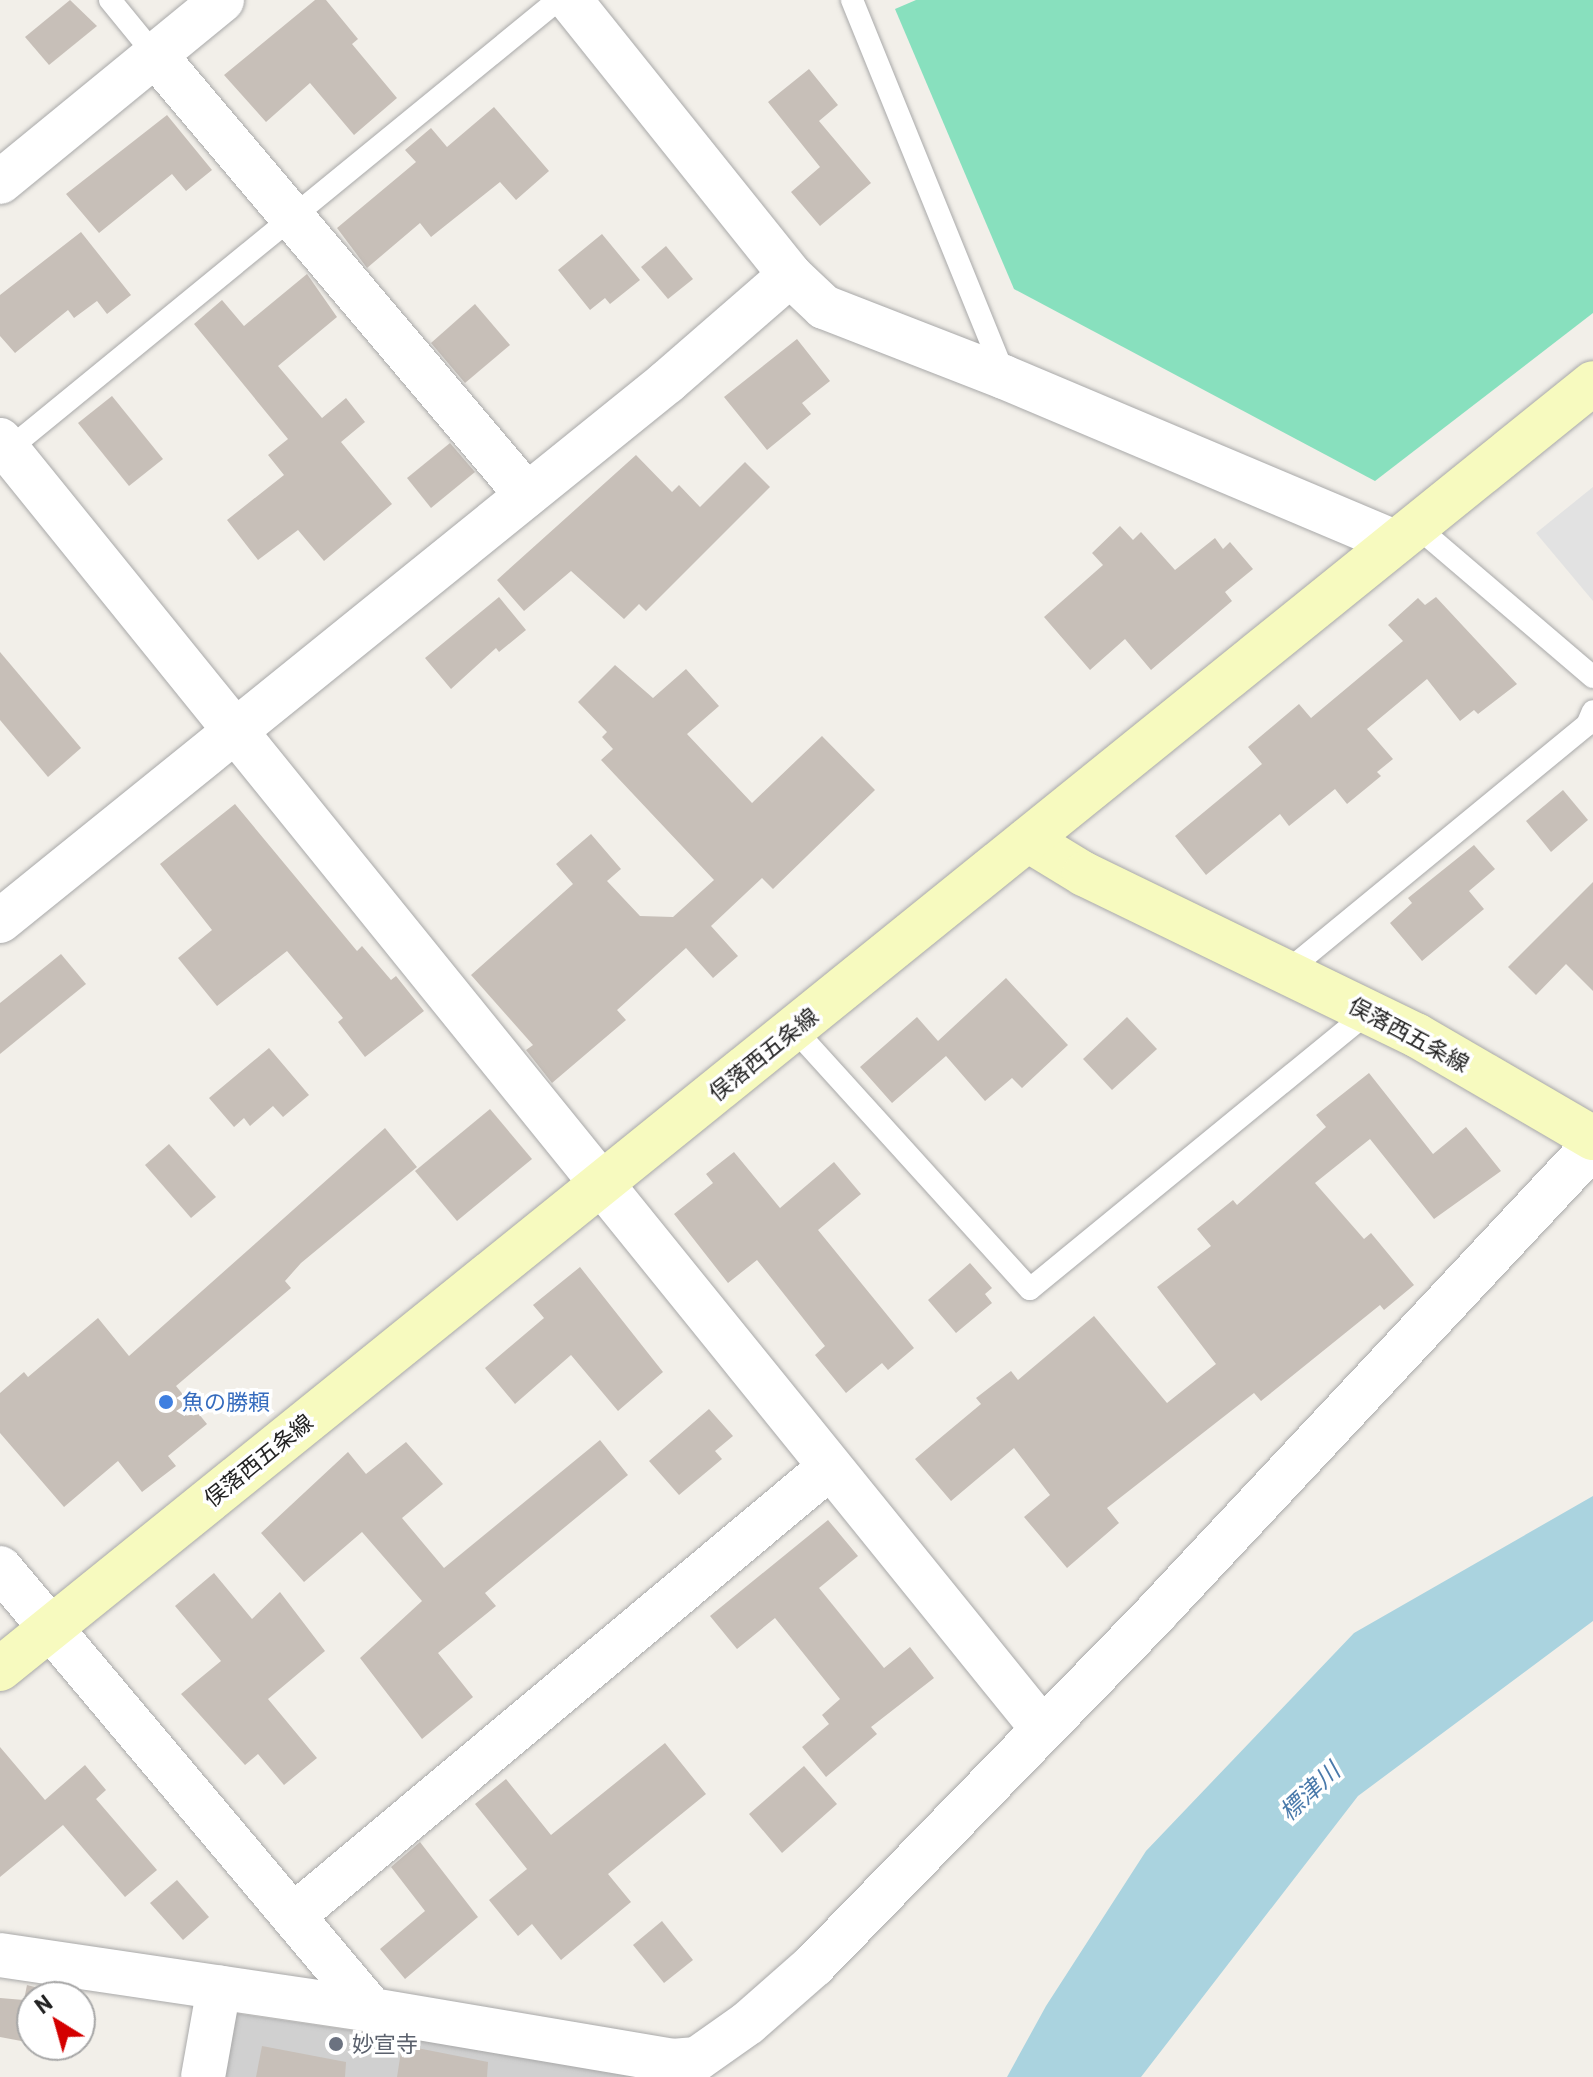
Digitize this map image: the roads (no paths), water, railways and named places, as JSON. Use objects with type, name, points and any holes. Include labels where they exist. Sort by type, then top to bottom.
[{"type":"main road","points":[[1028,840],[1593,383]]},
{"type":"main road","name":"俣落西五条線","points":[[0,1669],[1028,840],[1084,874],[1368,1012],[1593,1138]]},
{"type":"street","points":[[0,182],[222,0]]},
{"type":"street","points":[[570,0],[790,275],[824,307],[1405,533]]},
{"type":"street","points":[[155,55],[527,495]]},
{"type":"street","points":[[0,921],[527,495],[790,275]]},
{"type":"street","points":[[3,449],[237,728],[599,1185],[1041,1727]]},
{"type":"street","points":[[0,1955],[372,2010],[672,2061],[697,2059],[748,2023],[814,1965],[1041,1727],[1157,1612],[1593,1146]]},
{"type":"street","points":[[294,1915],[829,1468]]},
{"type":"street","points":[[0,1568],[372,2010]]},
{"type":"street","points":[[203,2077],[219,1987]]},
{"type":"lane","points":[[110,0],[155,55]]},
{"type":"lane","points":[[3,449],[292,219],[558,0]]},
{"type":"lane","points":[[852,0],[1004,377]]},
{"type":"lane","points":[[1405,533],[1593,677]]},
{"type":"lane","points":[[1286,972],[1587,725],[1593,711]]},
{"type":"lane","points":[[794,1029],[1030,1289],[1368,1012]]},
{"type":"water","name":"標津川","points":[[1593,1496],[1593,1621],[1358,1796],[1141,2077],[1007,2077],[1046,2006],[1146,1851],[1354,1633]]},
{"type":"place","name":"魚の勝頼","points":[[166,1402]]},
{"type":"place","name":"妙宣寺","points":[[336,2044]]}]
